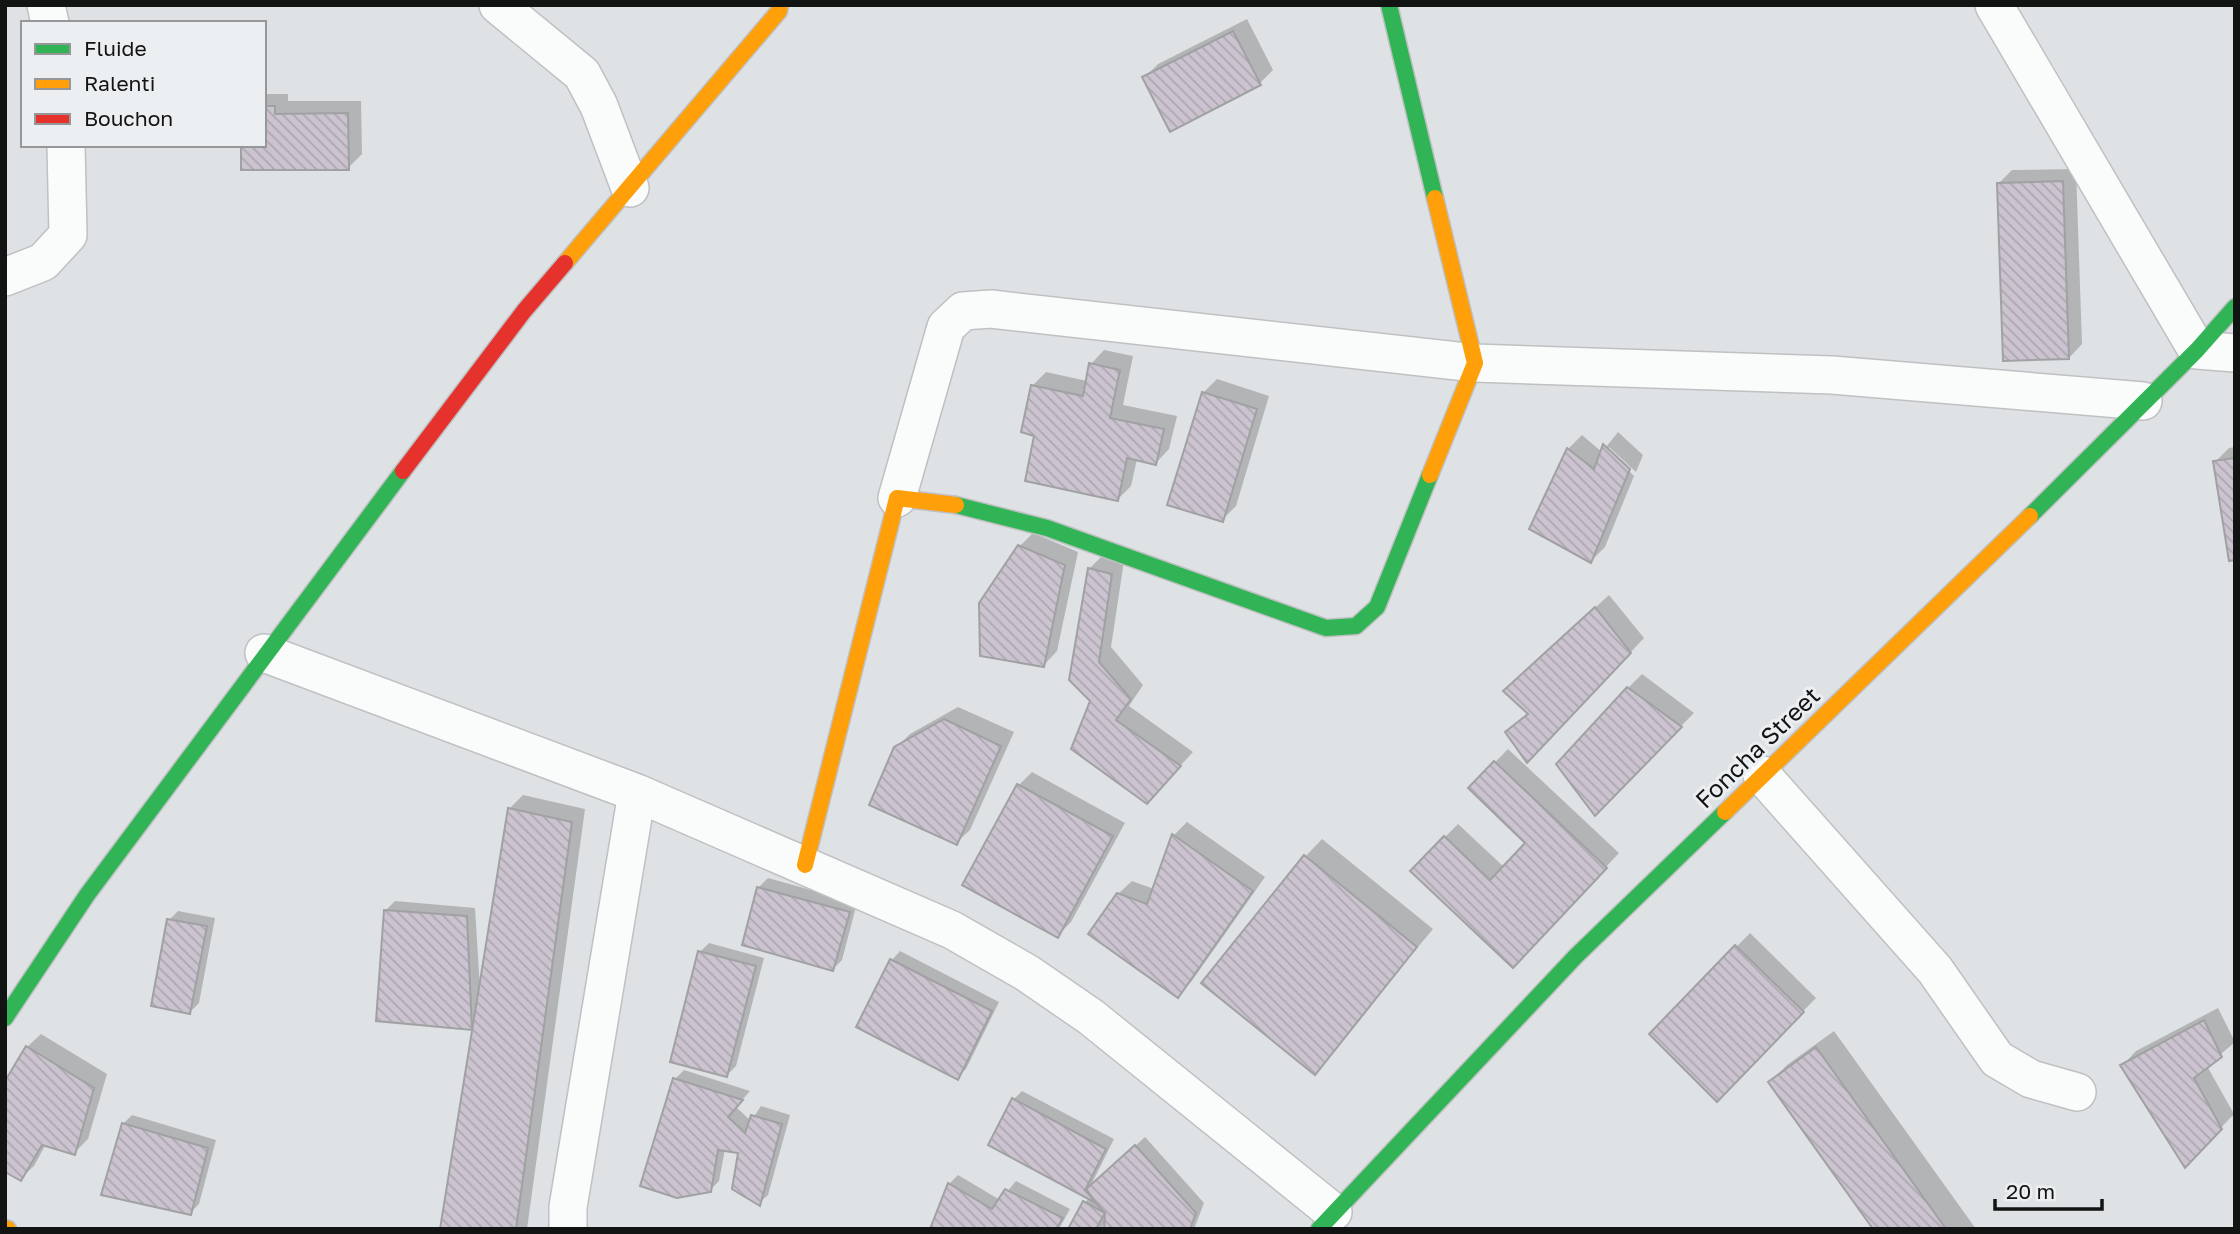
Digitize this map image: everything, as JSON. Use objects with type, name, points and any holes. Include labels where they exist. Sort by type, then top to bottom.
[{"type":"street","points":[[498,5],[582,74],[599,106],[630,188]]},
{"type":"street","points":[[897,498],[954,504],[1047,528],[1326,628],[1356,626],[1377,607],[1475,363],[1389,5]]},
{"type":"street","points":[[1994,5],[2197,350],[2235,353]]},
{"type":"street","points":[[5,1018],[88,895],[264,653],[524,311],[784,7]]},
{"type":"street","points":[[5,277],[43,262],[68,235],[66,147]]},
{"type":"street","name":"Foncha Street","points":[[1326,1220],[1576,957],[2049,498],[2143,401],[2197,350],[2235,307]]},
{"type":"street","points":[[806,865],[897,498],[946,327],[963,311],[991,309],[1475,363],[1832,375],[2143,401]]},
{"type":"street","points":[[264,653],[637,793],[951,930],[1027,973],[1091,1017],[1326,1220]]},
{"type":"street","points":[[1762,775],[1935,970],[1997,1059],[2031,1079],[2077,1092]]},
{"type":"street","points":[[568,1229],[568,1207],[637,793]]},
{"type":"building","points":[[1233,31],[1261,85],[1170,132],[1142,77]]},
{"type":"building","points":[[266,106],[275,106],[275,114],[348,113],[349,170],[241,170],[241,147],[266,147]]},
{"type":"building","points":[[2063,181],[2069,359],[2003,361],[1997,183]]},
{"type":"building","points":[[1089,363],[1120,370],[1110,418],[1164,429],[1156,465],[1127,458],[1118,501],[1025,481],[1034,436],[1021,432],[1031,385],[1083,396]]},
{"type":"building","points":[[1202,392],[1257,409],[1223,522],[1167,505]]},
{"type":"building","points":[[1603,444],[1630,469],[1591,563],[1529,529],[1567,448],[1594,469]]},
{"type":"building","points":[[2235,458],[2235,560],[2229,561],[2213,461]]},
{"type":"building","points":[[1018,545],[1065,565],[1044,667],[980,656],[979,603]]},
{"type":"building","points":[[1088,568],[1112,574],[1099,662],[1131,699],[1116,720],[1181,766],[1147,804],[1071,749],[1090,701],[1069,680]]},
{"type":"building","points":[[1595,607],[1631,653],[1527,763],[1505,732],[1528,714],[1503,691]]},
{"type":"building","points":[[1627,687],[1682,727],[1595,816],[1556,764]]},
{"type":"building","points":[[944,719],[1001,746],[957,845],[869,805],[894,747]]},
{"type":"building","points":[[1494,761],[1607,868],[1513,968],[1410,871],[1444,836],[1490,880],[1525,843],[1468,788]]},
{"type":"building","points":[[1017,784],[1113,836],[1058,938],[962,885]]},
{"type":"building","points":[[508,808],[572,822],[516,1229],[440,1229]]},
{"type":"building","points":[[1172,834],[1253,891],[1178,998],[1088,934],[1117,893],[1147,904]]},
{"type":"building","points":[[1304,855],[1417,947],[1315,1075],[1201,983]]},
{"type":"building","points":[[757,887],[850,912],[833,971],[742,945]]},
{"type":"building","points":[[384,910],[467,916],[472,1030],[376,1021]]},
{"type":"building","points":[[167,919],[207,926],[190,1014],[151,1006]]},
{"type":"building","points":[[1735,945],[1804,1012],[1717,1102],[1649,1034]]},
{"type":"building","points":[[698,951],[756,966],[727,1077],[670,1062]]},
{"type":"building","points":[[890,959],[992,1011],[958,1080],[856,1027]]},
{"type":"building","points":[[2204,1020],[2222,1057],[2194,1078],[2222,1129],[2185,1168],[2120,1065]]},
{"type":"building","points":[[26,1046],[94,1088],[75,1155],[42,1145],[21,1181],[5,1172],[5,1081]]},
{"type":"building","points":[[1816,1047],[1946,1229],[1873,1229],[1768,1082]]},
{"type":"building","points":[[673,1078],[743,1100],[728,1117],[745,1133],[751,1115],[782,1124],[760,1206],[732,1189],[738,1153],[718,1150],[711,1192],[677,1198],[640,1186]]},
{"type":"building","points":[[1012,1098],[1106,1149],[1085,1190],[1096,1203],[988,1145]]},
{"type":"building","points":[[122,1123],[208,1148],[191,1215],[101,1195]]},
{"type":"building","points":[[1135,1145],[1196,1213],[1190,1229],[1104,1229],[1105,1213],[1085,1190]]},
{"type":"building","points":[[948,1183],[992,1209],[1005,1189],[1063,1218],[1056,1229],[930,1229]]},
{"type":"building","points":[[1083,1201],[1105,1213],[1096,1229],[1068,1229]]},
{"type":"traffic: fast","points":[[1389,5],[1435,198]]},
{"type":"traffic: fast","points":[[2030,516],[2197,350],[2235,307]]},
{"type":"traffic: fast","points":[[5,1018],[87,895],[403,471]]},
{"type":"traffic: fast","points":[[956,505],[1047,528],[1326,628],[1356,626],[1377,607],[1430,475]]},
{"type":"traffic: fast","points":[[1319,1229],[1576,956],[1725,812]]},
{"type":"traffic: slow","points":[[565,263],[779,11],[780,5]]},
{"type":"traffic: slow","points":[[1430,475],[1475,363],[1435,198]]},
{"type":"traffic: slow","points":[[805,865],[897,498],[956,505]]},
{"type":"traffic: slow","points":[[1725,812],[2030,516]]},
{"type":"traffic: jam","points":[[403,471],[524,311],[565,263]]}]
